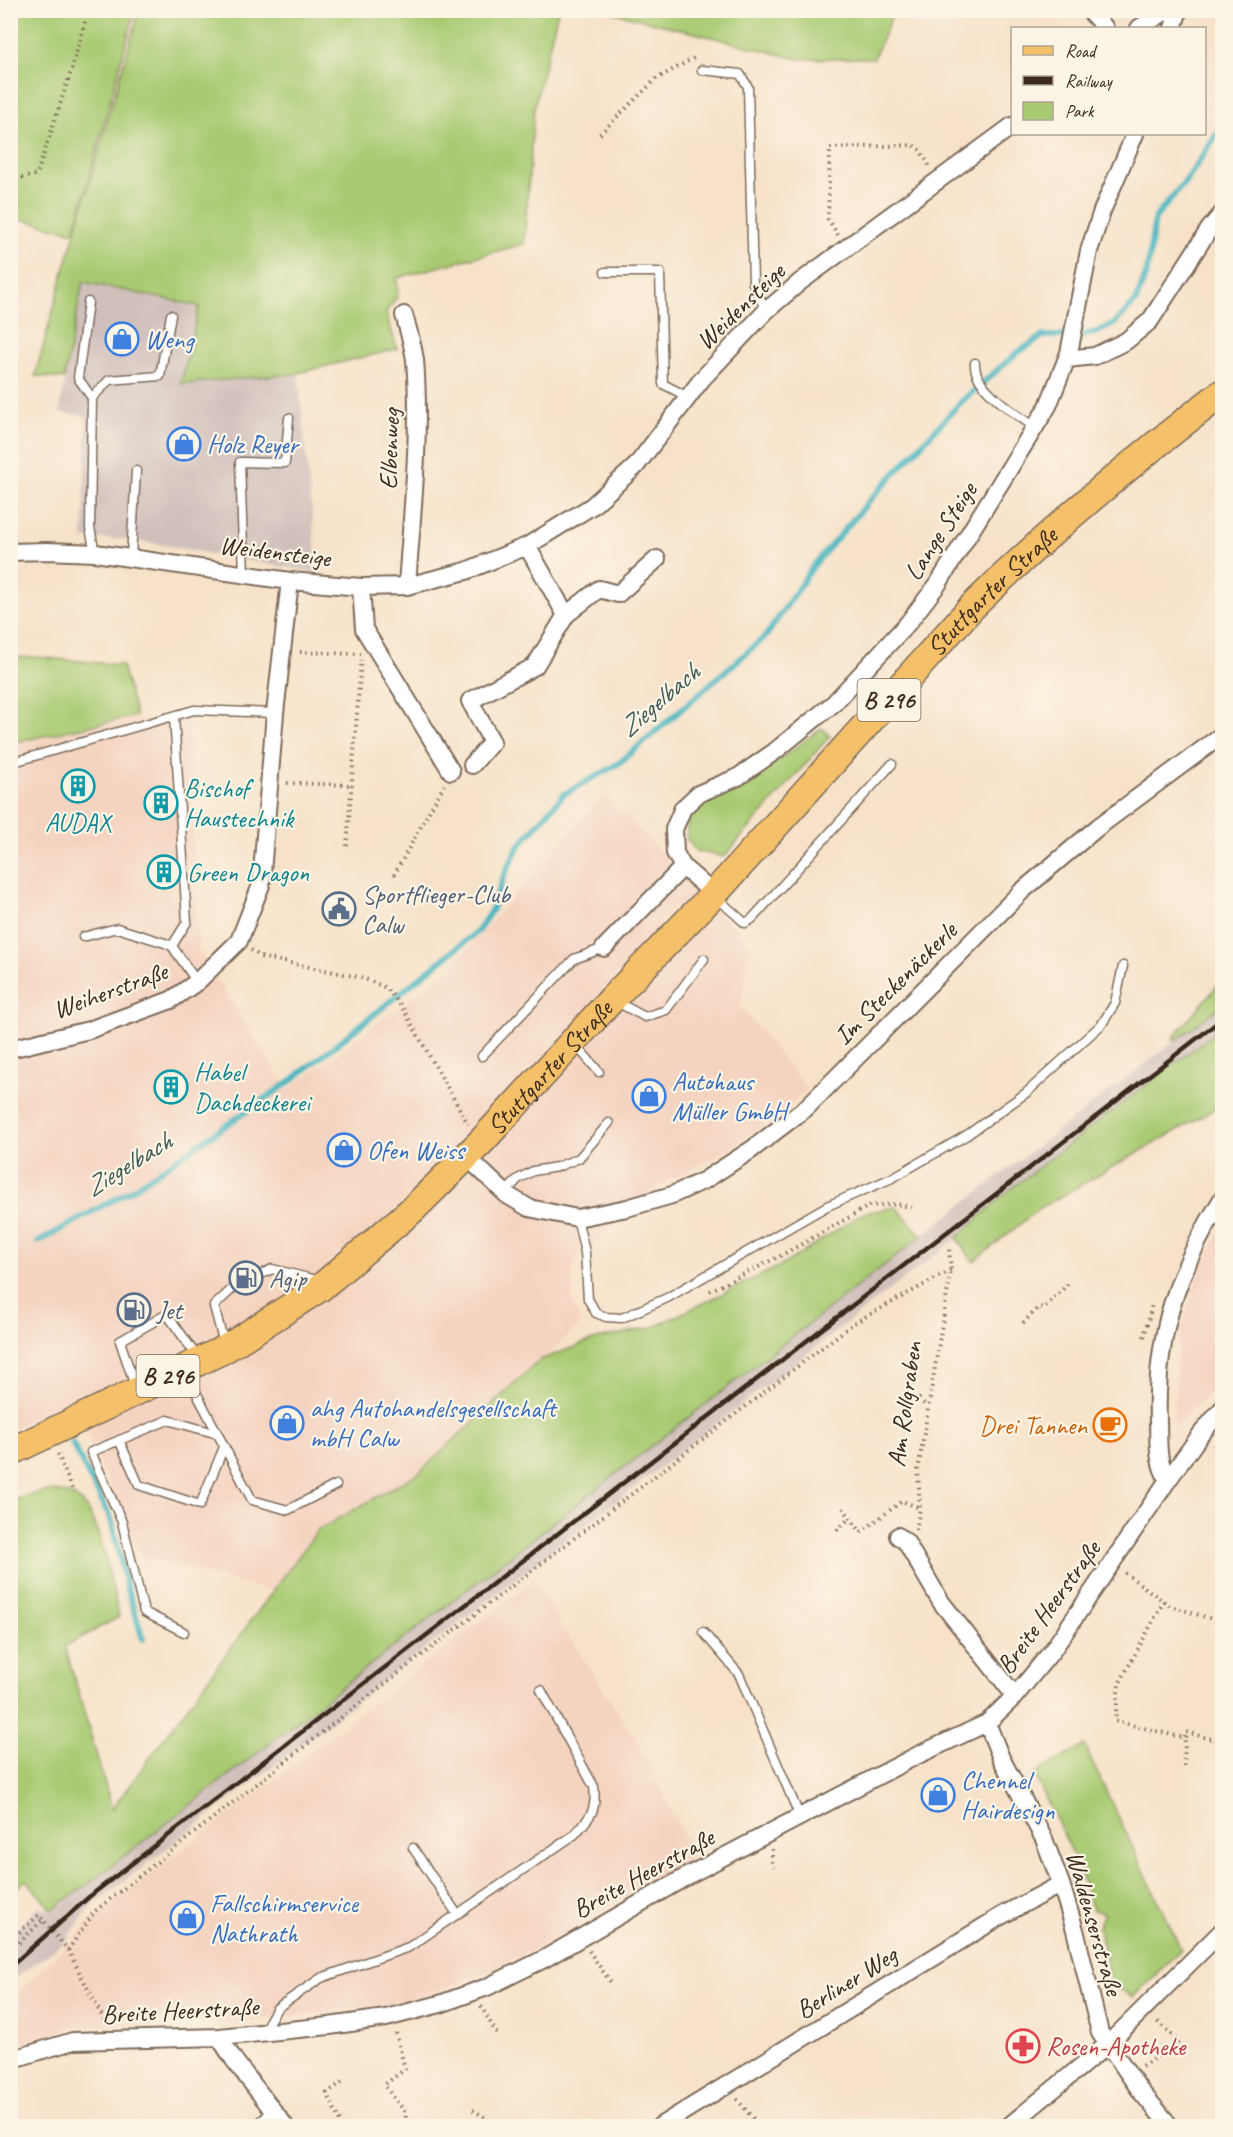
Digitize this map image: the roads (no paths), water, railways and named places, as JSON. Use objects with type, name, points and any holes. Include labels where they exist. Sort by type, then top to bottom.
[{"type":"main road","name":"Stuttgarter Straße","points":[[10,1452],[225,1348],[326,1283],[412,1210],[474,1149],[612,999],[714,894],[971,608],[1013,566],[1104,485],[1222,393]]},
{"type":"street","points":[[1089,10],[1104,27]]},
{"type":"street","points":[[1141,27],[1168,10]]},
{"type":"street","points":[[1173,27],[1179,10]]},
{"type":"street","name":"Weidensteige","points":[[10,552],[95,553],[290,581],[361,587],[407,586],[466,571],[527,546],[591,506],[632,470],[702,379],[766,311],[800,282],[1011,127]]},
{"type":"street","name":"Lange Steige","points":[[683,867],[675,853],[674,829],[683,808],[698,794],[738,777],[774,752],[834,703],[908,623],[938,584],[1035,428],[1048,406],[1068,356],[1089,251],[1102,211],[1136,135]]},
{"type":"street","points":[[1068,356],[1095,356],[1126,341],[1150,321],[1210,228],[1222,214]]},
{"type":"street","name":"Elbenweg","points":[[404,315],[415,358],[417,409],[407,586]]},
{"type":"street","points":[[527,546],[566,615]]},
{"type":"street","points":[[472,765],[492,742],[470,701],[535,666],[566,615],[599,589],[618,594],[657,558]]},
{"type":"street","name":"Weiherstraße","points":[[10,1049],[89,1030],[171,1000],[197,982],[239,941],[261,885],[275,713],[290,581]]},
{"type":"street","points":[[361,587],[364,629],[451,771]]},
{"type":"street","name":"Im Steckenäckerle","points":[[474,1149],[505,1193],[529,1208],[577,1218],[627,1208],[672,1195],[705,1180],[806,1108],[1022,891],[1098,827],[1222,735]]},
{"type":"street","points":[[604,948],[683,867],[714,894]]},
{"type":"street","points":[[1168,1480],[1160,1465],[1159,1454],[1157,1403],[1162,1339],[1178,1281],[1207,1223],[1222,1199]]},
{"type":"street","name":"Breite Heerstraße","points":[[10,2060],[73,2041],[219,2037],[328,2026],[393,2016],[440,2004],[473,1992],[544,1959],[689,1875],[916,1756],[987,1723],[1015,1696],[1059,1641],[1168,1480],[1222,1409]]},
{"type":"street","points":[[902,1539],[941,1602],[1015,1696]]},
{"type":"street","name":"Waldenserstraße","points":[[987,1723],[1001,1758],[1044,1839],[1061,1884],[1075,1930],[1100,2034],[1170,2127]]},
{"type":"street","name":"Berliner Weg","points":[[660,2127],[1001,1916],[1061,1884]]},
{"type":"street","points":[[1009,2127],[1107,2045],[1222,1931]]},
{"type":"street","points":[[219,2037],[280,2120],[262,2127]]},
{"type":"lane","points":[[702,70],[741,74],[748,87],[753,283],[766,311]]},
{"type":"lane","points":[[605,272],[660,272],[663,384],[688,397]]},
{"type":"lane","points":[[88,302],[78,378],[92,398],[90,528],[95,553]]},
{"type":"lane","points":[[92,398],[109,380],[160,376],[171,315]]},
{"type":"lane","points":[[975,363],[981,383],[1035,428]]},
{"type":"lane","points":[[244,574],[240,462],[285,464],[289,418]]},
{"type":"lane","points":[[131,557],[136,471]]},
{"type":"lane","points":[[10,762],[194,710],[275,713]]},
{"type":"lane","points":[[172,946],[187,922],[174,716]]},
{"type":"lane","points":[[714,894],[745,923],[752,919],[892,764]]},
{"type":"lane","points":[[83,937],[117,928],[172,946],[197,982]]},
{"type":"lane","points":[[482,1056],[574,959],[604,948]]},
{"type":"lane","points":[[612,999],[645,1017],[666,1010],[704,959]]},
{"type":"lane","points":[[577,1218],[585,1252],[588,1299],[596,1313],[606,1317],[622,1318],[667,1298],[827,1206],[892,1178],[967,1134],[1026,1093],[1102,1024],[1116,1003],[1123,966]]},
{"type":"lane","points":[[573,1041],[599,1072]]},
{"type":"lane","points":[[505,1193],[518,1179],[533,1171],[557,1167],[579,1158],[609,1123]]},
{"type":"lane","points":[[225,1348],[214,1306],[232,1289],[272,1269],[326,1283]]},
{"type":"lane","points":[[136,1391],[120,1341],[167,1314],[192,1364],[218,1434],[252,1500],[288,1510],[336,1485]]},
{"type":"lane","points":[[184,1632],[144,1612],[122,1522],[91,1452],[168,1420],[218,1434]]},
{"type":"lane","points":[[119,1440],[139,1485],[200,1505],[225,1447]]},
{"type":"lane","points":[[703,1632],[739,1674],[800,1817]]},
{"type":"lane","points":[[263,2032],[277,2008],[321,1978],[410,1947],[574,1835],[592,1814],[595,1800],[594,1786],[541,1690]]},
{"type":"lane","points":[[413,1848],[458,1914]]},
{"type":"waterway","name":"Ziegelbach","points":[[38,1242],[133,1189],[292,1080],[478,931],[492,909],[505,873],[519,846],[564,794],[618,764],[766,636],[814,565],[870,500],[961,402],[1017,353],[1043,336],[1081,336],[1097,332],[1114,324],[1136,301],[1147,271],[1155,218],[1188,178],[1222,126]]},
{"type":"waterway","points":[[72,1443],[111,1519],[127,1588],[143,1639]]},
{"type":"railway","points":[[10,1967],[90,1896],[1222,1019]]},
{"type":"place","name":"Weng","points":[[122,339]]},
{"type":"place","name":"Holz Reyer","points":[[184,444]]},
{"type":"place","name":"AUDAX","points":[[78,786]]},
{"type":"place","name":"Bischof Haustechnik","points":[[161,803]]},
{"type":"place","name":"Green Dragon","points":[[164,872]]},
{"type":"place","name":"Sportflieger-Club Calw","points":[[339,909]]},
{"type":"place","name":"Habel Dachdeckerei","points":[[171,1087]]},
{"type":"place","name":"Autohaus Müller GmbH","points":[[649,1096]]},
{"type":"place","name":"Ofen Weiss","points":[[344,1150]]},
{"type":"place","name":"Agip","points":[[246,1278]]},
{"type":"place","name":"Jet","points":[[134,1310]]},
{"type":"place","name":"ahg Autohandelsgesellschaft mbH Calw","points":[[287,1423]]},
{"type":"place","name":"Drei Tannen","points":[[1110,1425]]},
{"type":"place","name":"Chennel Hairdesign","points":[[938,1795]]},
{"type":"place","name":"Fallschirmservice Nathrath","points":[[187,1918]]},
{"type":"place","name":"Rosen-Apotheke","points":[[1023,2046]]}]
